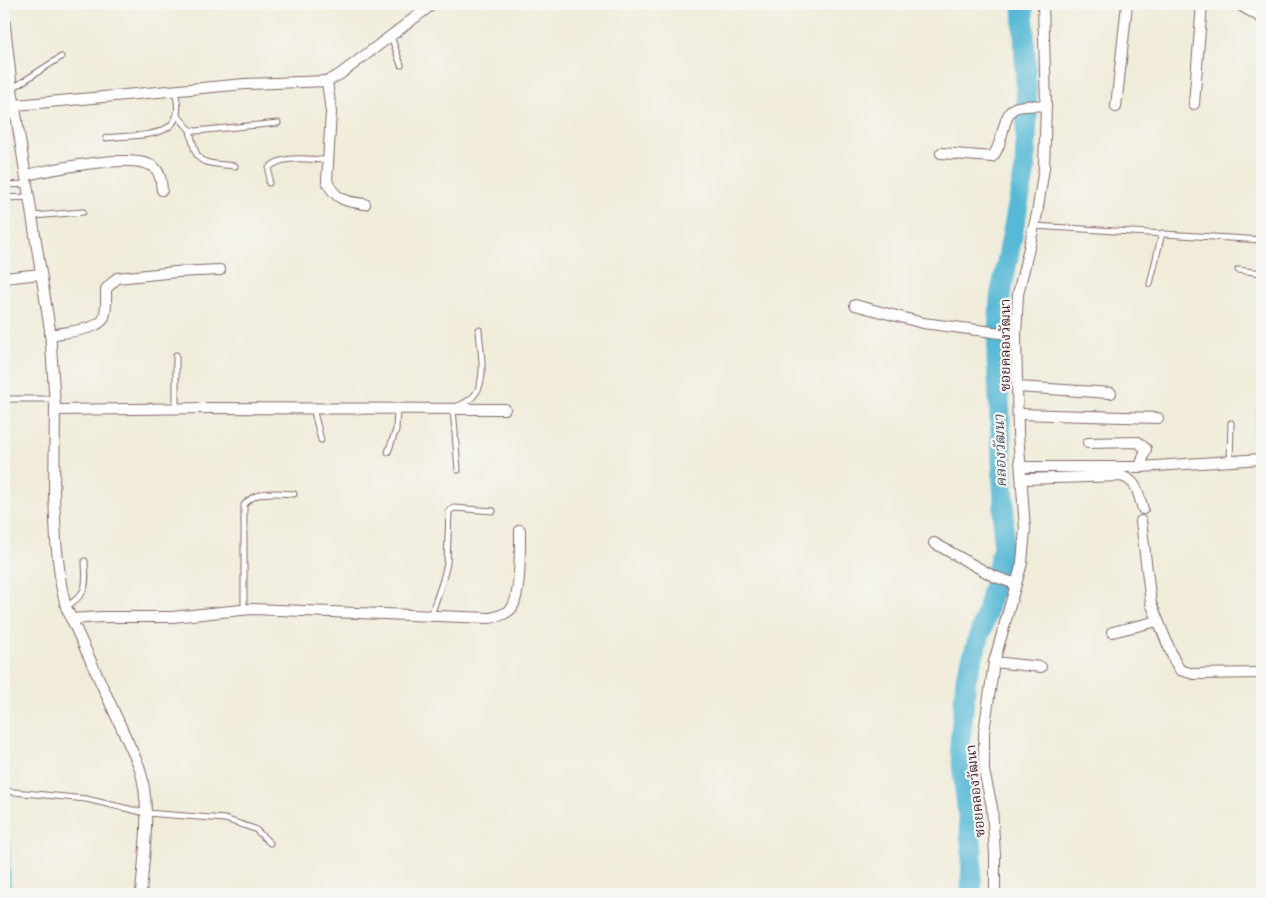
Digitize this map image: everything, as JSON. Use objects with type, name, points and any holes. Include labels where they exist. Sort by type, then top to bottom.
[{"type":"street","points":[[16,105],[270,82],[327,81],[339,75],[433,4]]},
{"type":"street","name":"ซอยคลองวัฒนา","points":[[995,894],[992,807],[984,771],[984,732],[994,662],[1013,583],[1022,562],[1025,529],[1018,414],[1016,335],[1018,294],[1034,226],[1044,168],[1046,105],[1043,4]]},
{"type":"street","points":[[1116,107],[1127,4]]},
{"type":"street","points":[[1194,104],[1202,4]]},
{"type":"street","points":[[1241,4],[1262,18]]},
{"type":"street","points":[[4,17],[12,89],[16,105],[50,335],[55,399],[56,542],[61,585],[66,607],[139,766],[146,792],[141,894]]},
{"type":"street","points":[[327,81],[332,112],[327,181],[331,190],[343,201],[365,204]]},
{"type":"street","points":[[941,154],[992,157],[1001,145],[1009,113],[1018,107],[1046,105]]},
{"type":"street","points":[[27,179],[73,166],[126,162],[144,164],[155,168],[161,177],[162,190]]},
{"type":"street","points":[[50,335],[101,324],[104,318],[106,289],[117,278],[220,270]]},
{"type":"street","points":[[4,278],[41,274]]},
{"type":"street","points":[[855,305],[923,323],[1016,335]]},
{"type":"street","points":[[1018,387],[1110,392]]},
{"type":"street","points":[[55,410],[453,408],[506,410]]},
{"type":"street","points":[[1018,414],[1158,418]]},
{"type":"street","points":[[1088,443],[1138,442],[1146,449],[1140,467]]},
{"type":"street","points":[[1021,467],[1140,467],[1262,460]]},
{"type":"street","points":[[1022,479],[1121,476],[1131,479],[1136,484],[1143,509]]},
{"type":"street","points":[[1141,521],[1148,592],[1158,621],[1180,670],[1194,674],[1262,673]]},
{"type":"street","points":[[71,619],[102,616],[172,618],[244,610],[490,618],[501,616],[513,608],[517,594],[520,530]]},
{"type":"street","points":[[934,543],[993,576],[1013,583]]},
{"type":"street","points":[[1112,632],[1158,621]]},
{"type":"street","points":[[994,662],[1041,668]]},
{"type":"lane","points":[[391,36],[401,65]]},
{"type":"lane","points":[[12,89],[61,57]]},
{"type":"lane","points":[[106,138],[163,131],[172,126],[178,116],[178,101],[174,92]]},
{"type":"lane","points":[[178,116],[190,130],[195,153],[202,160],[235,166]]},
{"type":"lane","points":[[190,130],[278,123]]},
{"type":"lane","points":[[269,183],[270,168],[274,163],[284,160],[328,160]]},
{"type":"lane","points":[[4,185],[27,179]]},
{"type":"lane","points":[[4,198],[30,197]]},
{"type":"lane","points":[[33,216],[82,212]]},
{"type":"lane","points":[[1034,226],[1262,240]]},
{"type":"lane","points":[[1150,284],[1162,233]]},
{"type":"lane","points":[[1238,270],[1262,273]]},
{"type":"lane","points":[[458,470],[453,408],[469,400],[476,393],[480,383],[479,330]]},
{"type":"lane","points":[[176,355],[176,408]]},
{"type":"lane","points":[[4,401],[11,398],[55,399]]},
{"type":"lane","points":[[313,408],[320,440]]},
{"type":"lane","points":[[388,452],[396,430],[397,408]]},
{"type":"lane","points":[[1261,412],[1262,450]]},
{"type":"lane","points":[[1230,461],[1231,423]]},
{"type":"lane","points":[[244,610],[244,505],[250,498],[265,492],[294,494]]},
{"type":"lane","points":[[431,615],[443,580],[446,563],[449,511],[454,508],[493,512]]},
{"type":"lane","points":[[66,607],[77,600],[84,592],[85,561]]},
{"type":"lane","points":[[4,791],[86,799],[146,813],[225,818],[255,829],[270,843]]},
{"type":"waterway","name":"คลองวัฒนา","points":[[971,894],[972,850],[960,745],[966,678],[986,615],[1003,547],[1004,503],[997,356],[1000,298],[1025,169],[1027,114],[1023,4]]},
{"type":"waterway","points":[[4,843],[5,894]]}]
